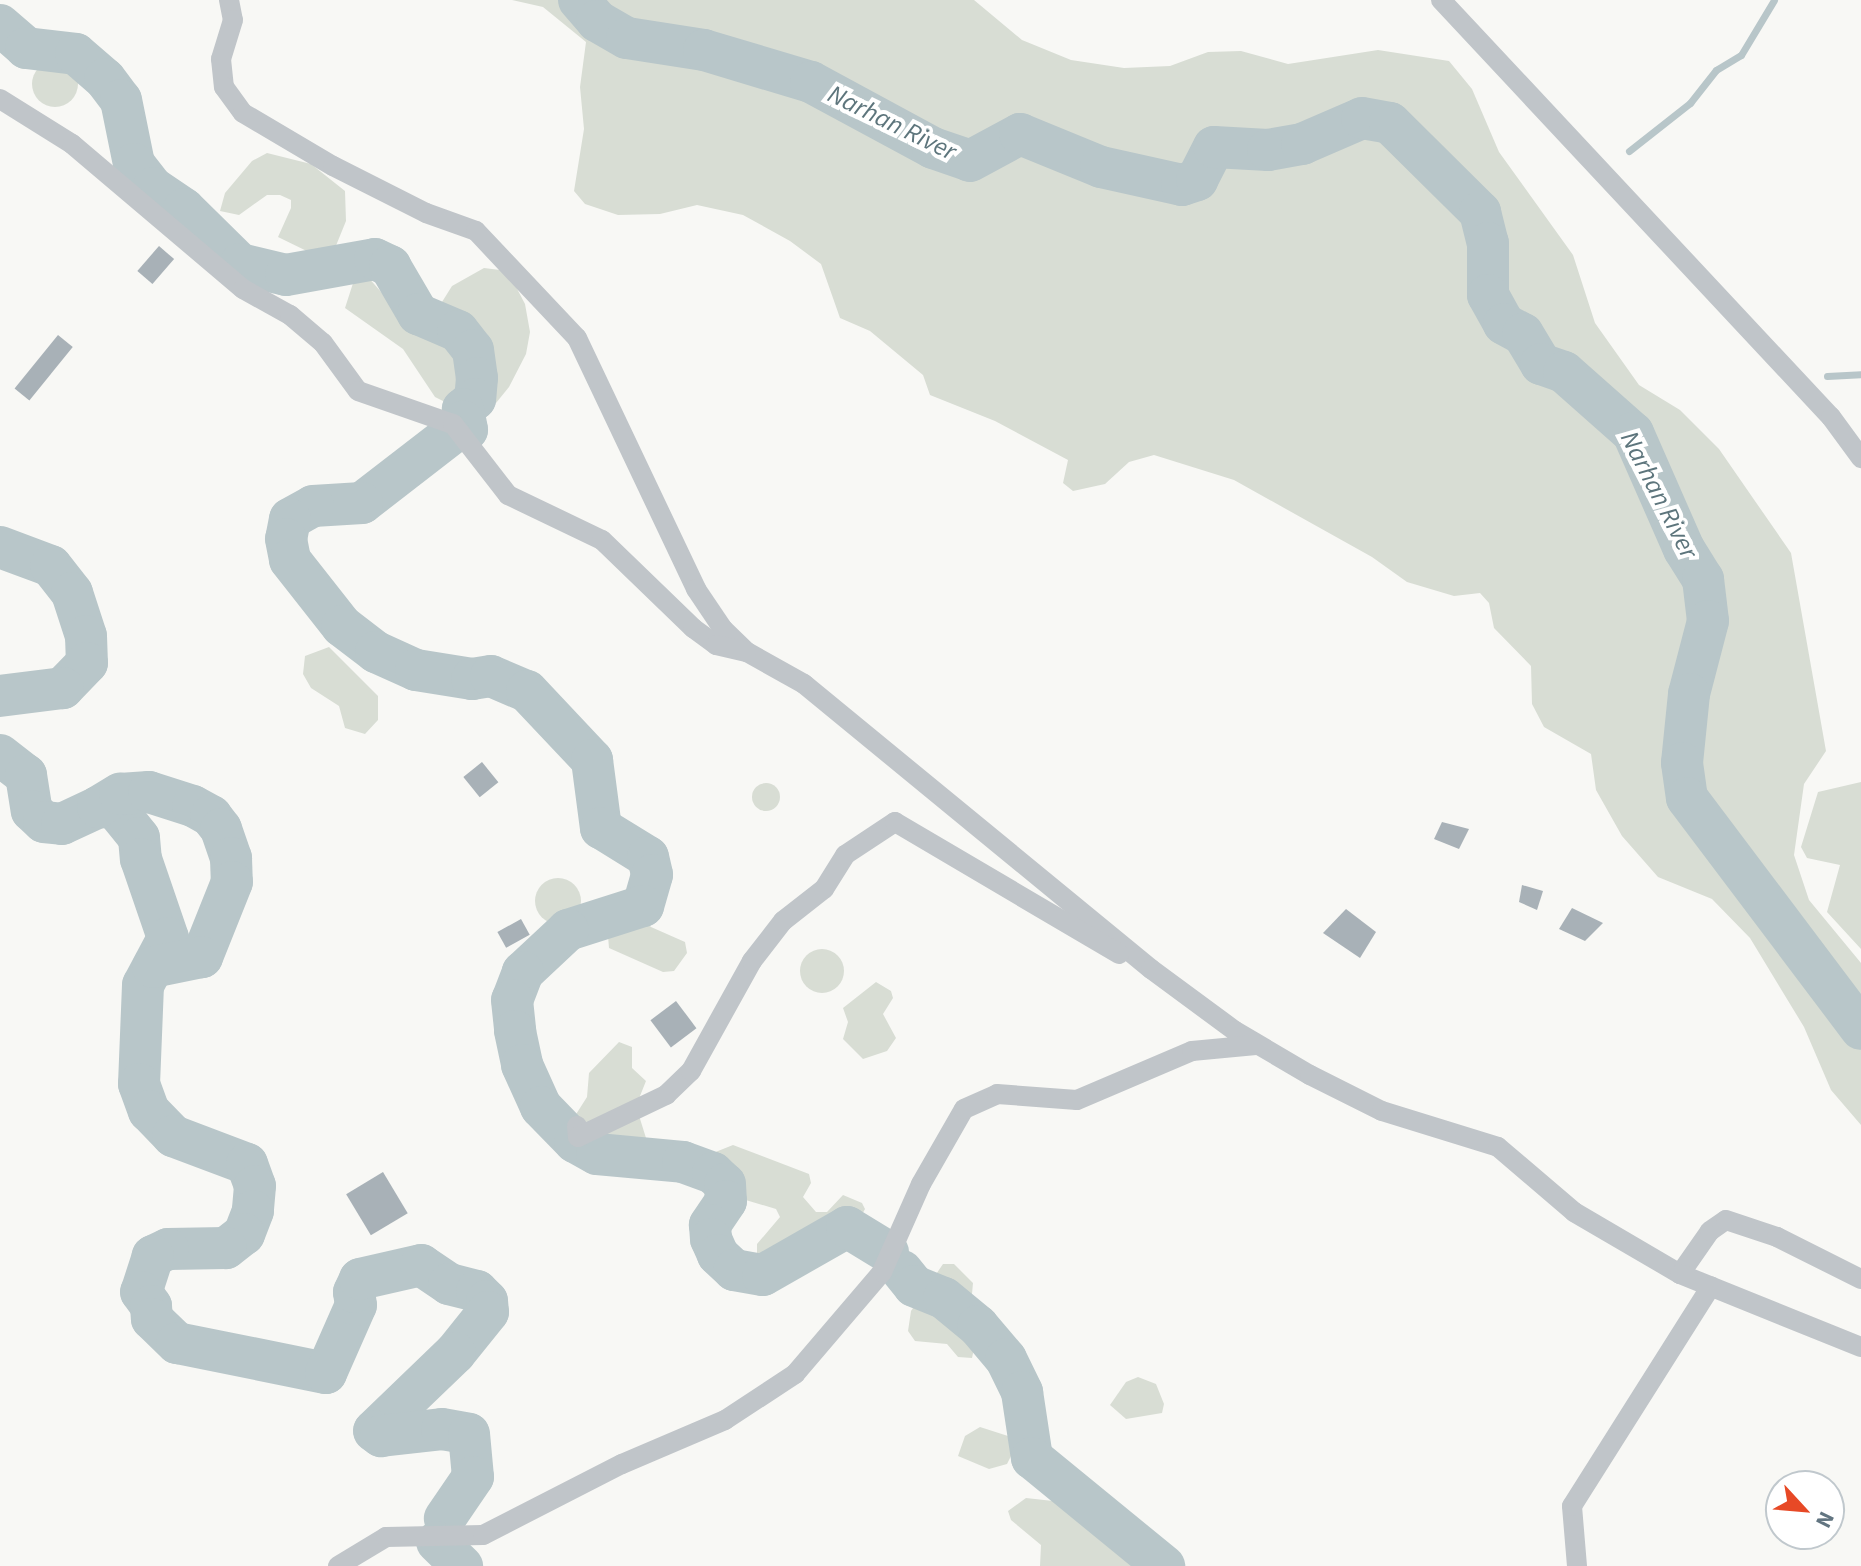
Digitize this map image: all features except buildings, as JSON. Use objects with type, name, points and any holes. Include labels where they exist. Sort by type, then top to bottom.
[{"type":"street","points":[[229,0],[233,20],[221,59],[224,87],[243,113],[346,173],[476,231],[577,338],[696,589],[747,652]]},
{"type":"street","points":[[1441,0],[1831,417],[1861,458]]},
{"type":"street","points":[[0,99],[72,144],[243,289],[290,315],[323,343],[358,391],[388,406],[425,411],[453,424],[508,495],[602,540],[693,628],[716,645],[747,652],[804,684],[1151,969],[1260,1046],[1382,1111],[1498,1147],[1574,1212],[1680,1274],[1861,1347]]},
{"type":"street","points":[[577,1126],[578,1137],[666,1095],[691,1071],[752,961],[783,921],[824,889],[845,855],[895,822],[1054,919],[1151,969]]},
{"type":"street","points":[[338,1566],[386,1537],[483,1535],[622,1464],[725,1420],[795,1374],[882,1272],[921,1184],[964,1109],[997,1094],[1077,1100],[1192,1051],[1260,1046]]},
{"type":"street","points":[[1680,1274],[1710,1231],[1726,1220],[1777,1237],[1861,1279]]},
{"type":"street","points":[[1577,1566],[1572,1506],[1711,1286]]},
{"type":"shaded area","points":[[512,0],[974,0],[1022,40],[1071,60],[1124,68],[1170,66],[1208,52],[1241,51],[1288,64],[1378,50],[1449,61],[1472,89],[1499,152],[1573,255],[1595,323],[1639,385],[1680,410],[1719,449],[1791,553],[1826,751],[1804,784],[1794,855],[1809,900],[1861,963],[1861,1125],[1831,1090],[1804,1027],[1750,938],[1712,899],[1658,877],[1622,836],[1596,790],[1591,754],[1544,727],[1532,704],[1531,666],[1494,628],[1489,603],[1480,593],[1454,596],[1407,582],[1372,557],[1234,480],[1154,455],[1129,462],[1105,484],[1073,491],[1063,483],[1068,460],[995,421],[930,395],[923,375],[870,331],[840,318],[821,264],[790,241],[743,215],[697,205],[660,214],[618,215],[585,204],[574,191],[584,129],[580,87],[586,42],[543,7]]},
{"type":"shaded area","points":[[55,61],[72,67],[78,84],[72,101],[55,107],[38,101],[32,84],[38,67]]},
{"type":"shaded area","points":[[267,153],[311,164],[345,191],[346,221],[333,253],[319,257],[278,237],[291,208],[291,200],[280,195],[267,195],[239,215],[220,211],[225,193],[252,161]]},
{"type":"shaded area","points":[[484,268],[500,270],[513,281],[525,304],[530,332],[526,354],[509,387],[496,403],[478,411],[457,408],[435,397],[403,349],[345,308],[355,277],[367,276],[397,310],[420,319],[442,302],[452,286]]},
{"type":"shaded area","points":[[329,647],[378,696],[378,720],[365,734],[345,728],[339,706],[311,688],[303,674],[305,656]]},
{"type":"shaded area","points":[[1861,782],[1861,949],[1827,912],[1840,865],[1807,858],[1801,847],[1818,792]]},
{"type":"shaded area","points":[[766,783],[776,787],[780,797],[776,807],[766,811],[756,807],[752,797],[756,787]]},
{"type":"shaded area","points":[[558,878],[575,884],[581,901],[575,918],[558,924],[541,918],[535,901],[541,884]]},
{"type":"shaded area","points":[[625,901],[651,927],[685,942],[687,953],[674,971],[663,972],[609,948],[607,924]]},
{"type":"shaded area","points":[[822,949],[837,956],[844,971],[837,986],[822,993],[807,986],[800,971],[807,956]]},
{"type":"shaded area","points":[[876,982],[891,991],[893,998],[883,1014],[896,1038],[887,1051],[863,1059],[843,1039],[848,1022],[843,1008]]},
{"type":"shaded area","points":[[619,1042],[632,1047],[632,1068],[646,1081],[636,1106],[646,1138],[633,1152],[600,1149],[578,1137],[573,1119],[587,1097],[589,1073]]},
{"type":"shaded area","points":[[733,1145],[809,1174],[811,1183],[803,1197],[816,1212],[827,1212],[843,1195],[862,1203],[865,1209],[858,1222],[826,1260],[790,1273],[767,1268],[757,1255],[757,1244],[780,1217],[776,1209],[709,1189],[694,1174],[703,1157]]},
{"type":"shaded area","points":[[943,1264],[954,1264],[973,1283],[972,1294],[955,1317],[977,1335],[972,1358],[958,1357],[947,1344],[915,1341],[908,1331],[911,1311]]},
{"type":"shaded area","points":[[1138,1377],[1156,1384],[1164,1404],[1162,1413],[1126,1419],[1110,1405],[1126,1382]]},
{"type":"shaded area","points":[[980,1427],[1008,1436],[1012,1454],[1007,1464],[989,1469],[958,1456],[965,1436]]},
{"type":"shaded area","points":[[1026,1498],[1062,1502],[1096,1514],[1118,1527],[1152,1566],[1040,1566],[1041,1545],[1011,1520],[1008,1511]]},
{"type":"waterway","name":"Narhan River","points":[[579,0],[597,21],[627,38],[704,50],[811,82],[933,148],[970,161],[1020,134],[1101,167],[1182,185],[1197,180],[1214,147],[1268,150],[1302,144],[1362,118],[1390,123],[1480,212],[1488,243],[1488,295],[1504,324],[1523,334],[1541,364],[1564,372],[1633,433],[1684,549],[1703,579],[1708,621],[1689,694],[1682,763],[1687,798],[1861,1029]]},
{"type":"waterway","points":[[1629,151],[1690,103],[1716,70],[1741,55],[1774,0]]},
{"type":"waterway","name":"Narhan River","points":[[0,25],[26,48],[76,54],[105,79],[121,100],[134,164],[153,188],[184,209],[240,264],[286,275],[375,259],[390,266],[418,314],[458,331],[473,350],[477,378],[475,399],[463,409],[467,430],[464,422]]},
{"type":"waterway","points":[[1827,376],[1861,374]]},
{"type":"waterway","name":"Narhan River","points":[[450,435],[362,503],[313,506],[290,519],[286,539],[290,560],[342,626],[376,652],[416,670],[472,679],[491,676],[527,691],[592,760],[601,828],[648,857],[652,875],[643,906],[568,930],[523,972],[512,1000],[515,1031],[522,1065],[541,1107],[575,1142],[597,1154],[683,1162],[713,1173],[725,1184],[726,1201],[710,1225],[711,1239],[718,1255],[734,1270],[763,1275],[847,1227],[888,1252]]},
{"type":"waterway","name":"Narhan River","points":[[0,547],[51,566],[72,593],[86,636],[87,663],[63,688],[0,696]]},
{"type":"waterway","name":"Narhan River","points":[[0,755],[26,775],[32,811],[44,822],[62,824],[98,807],[115,808],[139,838],[141,859],[168,938],[143,985],[139,1084],[149,1111],[173,1136],[247,1164],[255,1186],[253,1211],[244,1234],[226,1248],[168,1249],[153,1256],[141,1292],[151,1306],[152,1319],[177,1343],[326,1373],[356,1305],[354,1292],[360,1279],[421,1265],[449,1284],[477,1291],[487,1301],[488,1312],[455,1353],[374,1431],[381,1436],[442,1429],[469,1434],[473,1477],[445,1518]]},
{"type":"waterway","name":"Narhan River","points":[[98,807],[120,794],[149,792],[193,806],[211,816],[221,829],[231,858],[232,882],[202,957],[153,967]]},
{"type":"waterway","name":"Narhan River","points":[[902,1271],[914,1286],[944,1298],[978,1326],[1006,1359],[1022,1392],[1032,1458],[1164,1566]]},
{"type":"waterway","name":"Narhan River","points":[[437,1542],[462,1566]]}]
